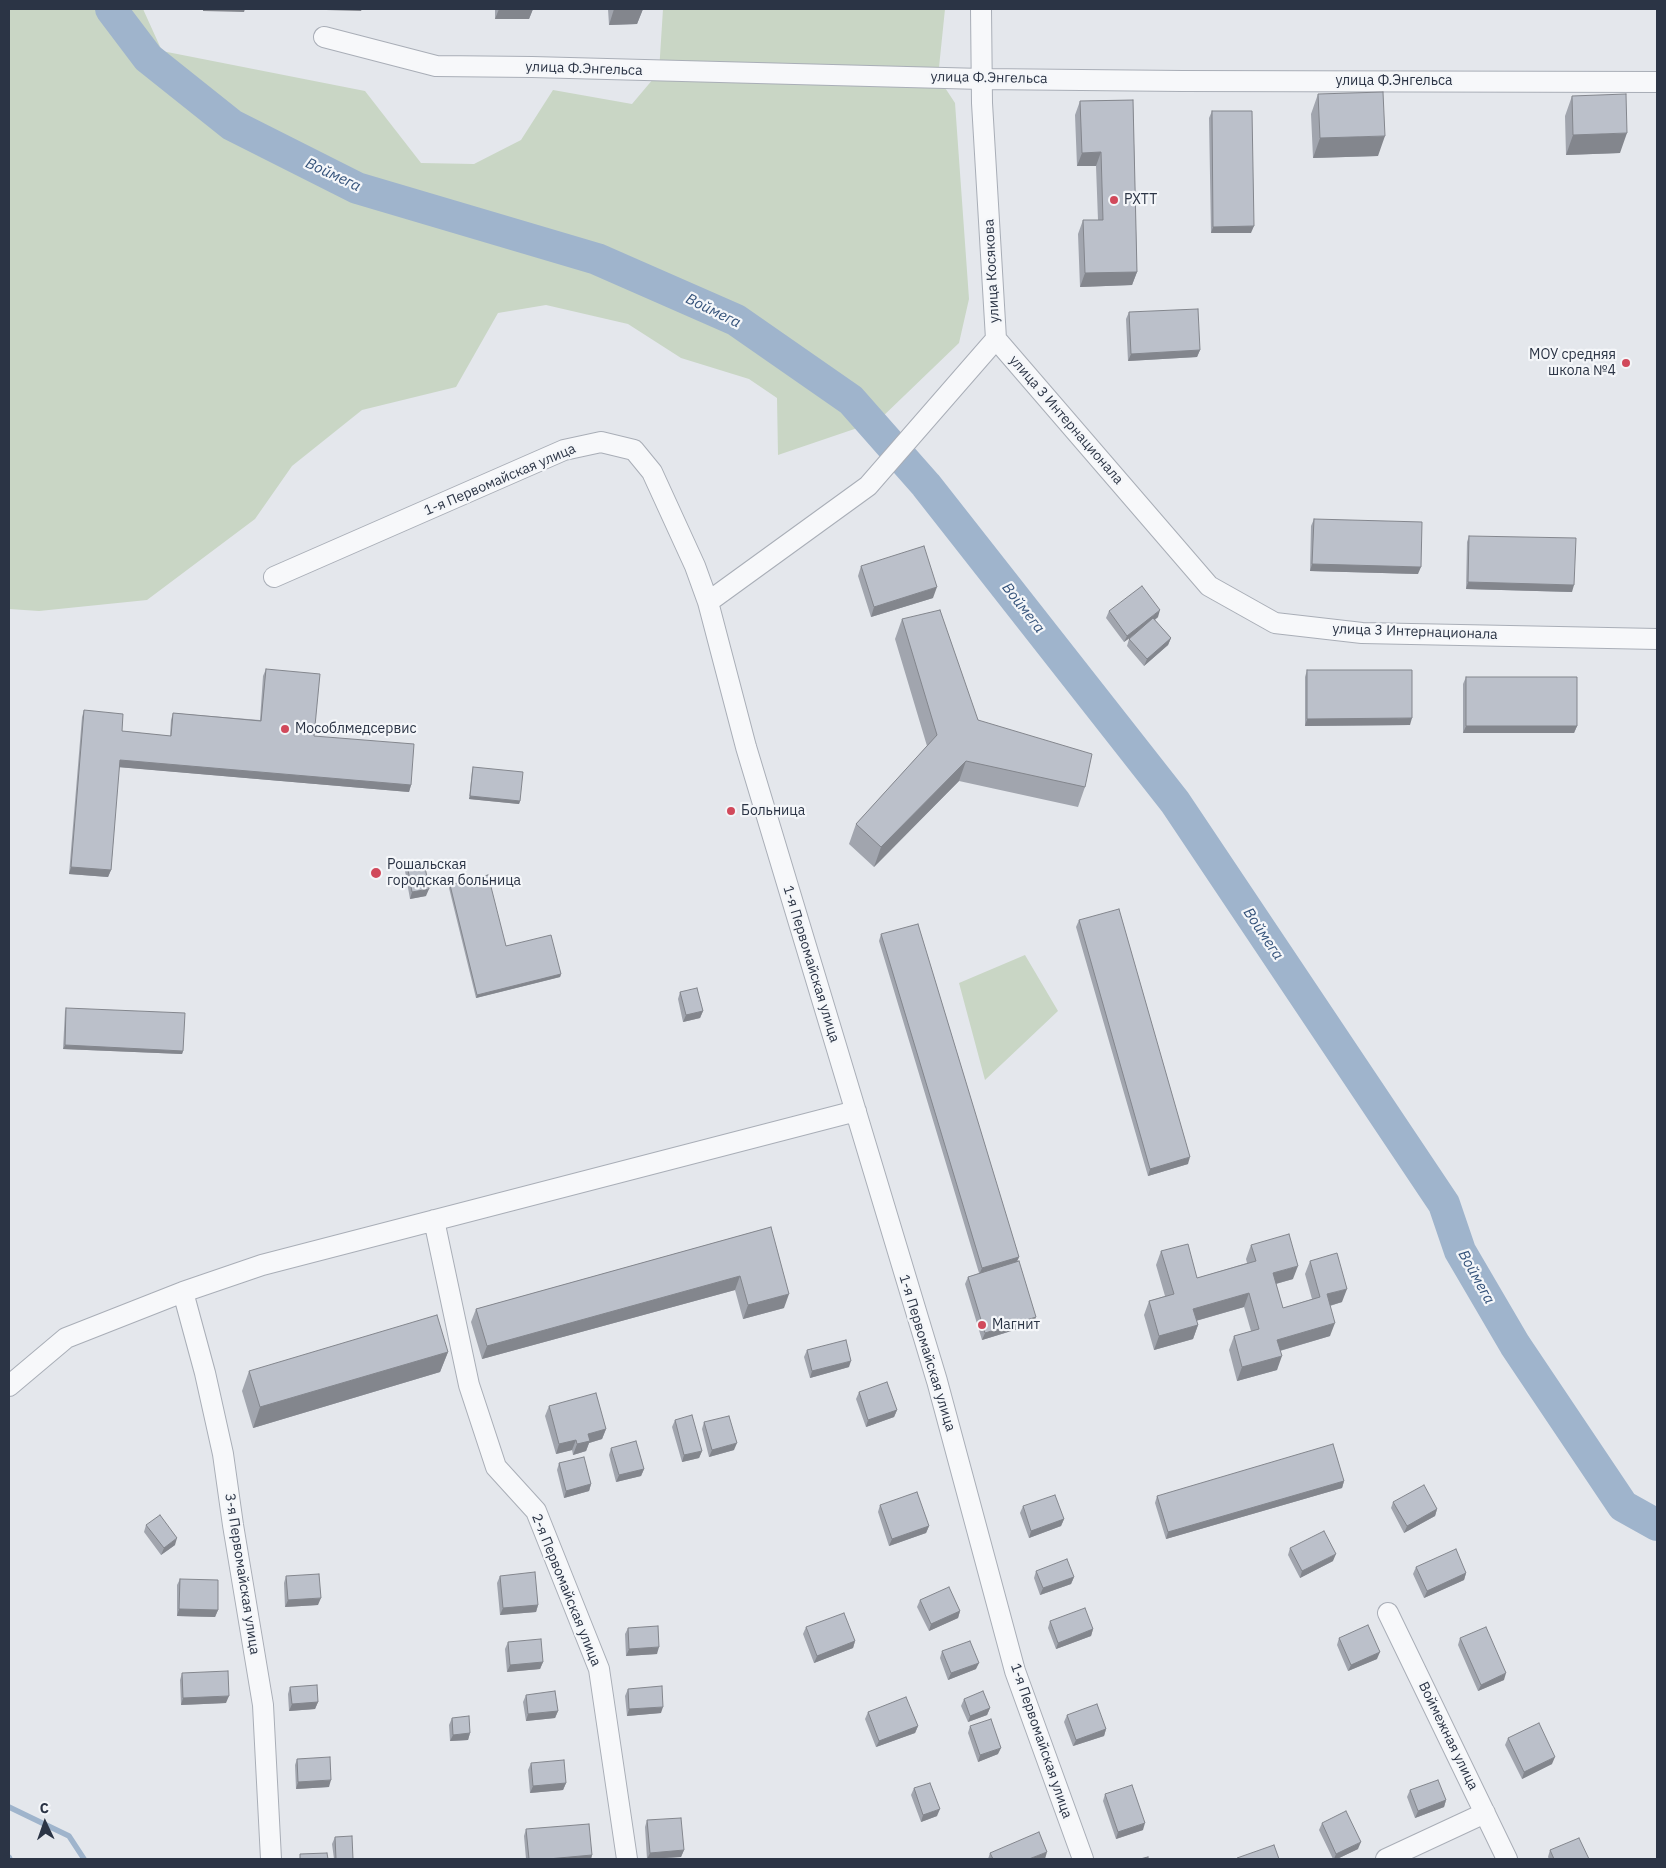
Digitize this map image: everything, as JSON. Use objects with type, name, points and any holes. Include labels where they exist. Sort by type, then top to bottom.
[{"type":"street","name":"улица Косякова","points":[[708,602],[868,486],[996,339],[982,79],[981,9]]},
{"type":"street","name":"улица Ф.Энгельса","points":[[324,37],[436,66],[982,79],[1657,82]]},
{"type":"street","name":"улица 3 Интернационала","points":[[996,339],[1209,586],[1275,623],[1362,633],[1657,639]]},
{"type":"street","name":"1-я Первомайская улица","points":[[274,577],[564,450],[601,442],[634,450],[652,472],[695,566],[708,602],[746,747],[937,1381],[1015,1671],[1083,1859]]},
{"type":"street","points":[[9,1386],[66,1338],[184,1292],[262,1265],[856,1111]]},
{"type":"street","name":"2-я Первомайская улица","points":[[434,1220],[469,1385],[496,1467],[536,1511],[599,1669],[628,1859]]},
{"type":"street","name":"3-я Первомайская улица","points":[[184,1292],[223,1454],[263,1705],[271,1859]]},
{"type":"street","name":"Воймежная улица","points":[[1388,1613],[1507,1859]]},
{"type":"street","points":[[1386,1859],[1485,1813]]},
{"type":"green space","points":[[9,9],[143,9],[162,51],[365,91],[421,163],[474,164],[521,140],[553,90],[632,104],[659,72],[663,9],[945,9],[938,77],[955,103],[969,299],[959,343],[878,421],[778,455],[777,398],[749,379],[681,358],[628,324],[546,305],[498,313],[456,387],[362,410],[292,466],[255,519],[147,600],[39,611],[9,609]]},
{"type":"green space","points":[[1025,955],[1058,1011],[985,1080],[959,983]]},
{"type":"building","points":[[1383,92],[1385,136],[1320,138],[1318,94]]},
{"type":"building","points":[[1626,94],[1627,133],[1573,135],[1572,96]]},
{"type":"building","name":"РХТТ","points":[[1133,100],[1137,272],[1085,273],[1083,220],[1103,220],[1101,152],[1082,153],[1080,101]]},
{"type":"building","points":[[1212,111],[1252,111],[1254,226],[1213,227]]},
{"type":"building","points":[[1198,309],[1200,350],[1131,354],[1129,312]]},
{"type":"building","points":[[1314,519],[1422,522],[1421,567],[1312,564]]},
{"type":"building","points":[[1469,536],[1576,538],[1574,585],[1468,582]]},
{"type":"building","points":[[924,546],[937,587],[874,607],[861,566]]},
{"type":"building","points":[[1142,586],[1160,610],[1127,636],[1109,611]]},
{"type":"building","points":[[940,610],[978,720],[1092,754],[1085,787],[966,761],[881,847],[856,824],[937,735],[902,619]]},
{"type":"building","points":[[1153,618],[1171,638],[1147,659],[1129,639]]},
{"type":"building","points":[[266,669],[320,674],[314,736],[414,744],[411,785],[120,760],[111,870],[71,867],[84,710],[123,714],[122,731],[171,736],[173,713],[261,721]]},
{"type":"building","points":[[1307,670],[1412,670],[1412,718],[1307,719]]},
{"type":"building","points":[[1466,677],[1577,677],[1577,726],[1466,726]]},
{"type":"building","points":[[473,767],[523,772],[520,801],[470,796]]},
{"type":"building","points":[[424,861],[429,889],[412,892],[407,864]]},
{"type":"building","points":[[488,875],[506,946],[551,935],[561,974],[477,995],[450,885]]},
{"type":"building","points":[[1119,909],[1190,1157],[1150,1169],[1079,920]]},
{"type":"building","points":[[918,924],[1019,1257],[982,1268],[881,934]]},
{"type":"building","points":[[697,988],[703,1011],[686,1015],[680,992]]},
{"type":"building","points":[[66,1008],[185,1013],[183,1051],[65,1045]]},
{"type":"building","points":[[771,1227],[789,1294],[748,1305],[740,1276],[487,1346],[476,1309]]},
{"type":"building","points":[[1289,1234],[1298,1266],[1273,1273],[1283,1308],[1320,1297],[1310,1261],[1337,1253],[1347,1289],[1327,1294],[1335,1323],[1277,1340],[1282,1356],[1242,1367],[1234,1336],[1259,1329],[1249,1293],[1193,1309],[1198,1325],[1159,1336],[1149,1301],[1174,1294],[1161,1251],[1188,1244],[1197,1278],[1256,1261],[1251,1245]]},
{"type":"building","points":[[1019,1261],[1036,1317],[985,1333],[968,1277]]},
{"type":"building","points":[[437,1315],[448,1352],[260,1407],[249,1371]]},
{"type":"building","points":[[846,1340],[851,1361],[812,1371],[807,1350]]},
{"type":"building","points":[[887,1382],[897,1410],[868,1420],[859,1392]]},
{"type":"building","points":[[596,1393],[606,1429],[588,1434],[590,1441],[577,1444],[576,1440],[559,1444],[549,1406]]},
{"type":"building","points":[[692,1415],[702,1451],[684,1455],[675,1420]]},
{"type":"building","points":[[729,1416],[737,1443],[712,1450],[704,1422]]},
{"type":"building","points":[[636,1441],[644,1469],[619,1475],[611,1448]]},
{"type":"building","points":[[1333,1444],[1344,1481],[1168,1532],[1157,1496]]},
{"type":"building","points":[[584,1457],[591,1484],[566,1491],[559,1463]]},
{"type":"building","points":[[1424,1485],[1437,1509],[1407,1526],[1393,1502]]},
{"type":"building","points":[[917,1492],[929,1526],[892,1539],[880,1505]]},
{"type":"building","points":[[1055,1495],[1064,1519],[1031,1531],[1023,1506]]},
{"type":"building","points":[[160,1515],[177,1538],[164,1548],[146,1525]]},
{"type":"building","points":[[1324,1531],[1336,1554],[1302,1571],[1290,1548]]},
{"type":"building","points":[[1456,1549],[1466,1573],[1427,1591],[1416,1567]]},
{"type":"building","points":[[1067,1559],[1074,1577],[1043,1588],[1036,1571]]},
{"type":"building","points":[[535,1572],[538,1605],[503,1608],[500,1576]]},
{"type":"building","points":[[319,1574],[321,1598],[288,1600],[286,1576]]},
{"type":"building","points":[[180,1579],[218,1580],[218,1610],[179,1609]]},
{"type":"building","points":[[949,1587],[960,1611],[931,1624],[920,1600]]},
{"type":"building","points":[[1085,1608],[1093,1629],[1058,1643],[1050,1621]]},
{"type":"building","points":[[844,1613],[855,1641],[817,1656],[806,1627]]},
{"type":"building","points":[[1368,1625],[1380,1652],[1351,1665],[1339,1638]]},
{"type":"building","points":[[658,1626],[659,1647],[629,1649],[628,1628]]},
{"type":"building","points":[[1486,1627],[1506,1673],[1481,1685],[1460,1638]]},
{"type":"building","points":[[541,1639],[543,1662],[510,1665],[508,1642]]},
{"type":"building","points":[[970,1641],[979,1663],[951,1673],[942,1651]]},
{"type":"building","points":[[228,1671],[229,1696],[183,1698],[182,1673]]},
{"type":"building","points":[[317,1685],[318,1702],[292,1704],[290,1687]]},
{"type":"building","points":[[662,1686],[663,1707],[629,1709],[628,1689]]},
{"type":"building","points":[[555,1691],[558,1711],[528,1714],[526,1695]]},
{"type":"building","points":[[983,1691],[990,1708],[970,1716],[964,1699]]},
{"type":"building","points":[[906,1697],[918,1726],[879,1741],[868,1712]]},
{"type":"building","points":[[1097,1704],[1106,1729],[1076,1740],[1067,1715]]},
{"type":"building","points":[[469,1716],[470,1733],[453,1735],[452,1718]]},
{"type":"building","points":[[991,1719],[1001,1748],[980,1755],[970,1726]]},
{"type":"building","points":[[1539,1723],[1555,1757],[1524,1772],[1508,1738]]},
{"type":"building","points":[[330,1757],[331,1780],[298,1782],[297,1759]]},
{"type":"building","points":[[564,1760],[566,1783],[533,1786],[531,1763]]},
{"type":"building","points":[[1438,1780],[1446,1800],[1418,1811],[1410,1790]]},
{"type":"building","points":[[930,1783],[940,1809],[923,1815],[914,1788]]},
{"type":"building","points":[[1132,1785],[1145,1823],[1118,1832],[1105,1794]]},
{"type":"building","points":[[1346,1811],[1361,1842],[1336,1854],[1322,1823]]},
{"type":"building","points":[[681,1818],[684,1850],[650,1853],[647,1820]]},
{"type":"building","points":[[589,1824],[592,1855],[529,1859],[526,1829]]},
{"type":"building","points":[[1039,1832],[1047,1852],[1029,1859],[993,1859],[990,1853]]},
{"type":"building","points":[[352,1836],[353,1859],[336,1859],[335,1837]]},
{"type":"building","points":[[1579,1838],[1589,1859],[1554,1859],[1550,1850]]},
{"type":"building","points":[[1274,1845],[1279,1859],[1237,1858]]},
{"type":"building","points":[[327,1853],[328,1859],[300,1859],[300,1854]]},
{"type":"waterway","name":"Воймега","points":[[111,9],[148,58],[232,125],[357,188],[597,259],[736,320],[851,400],[926,485],[1175,802],[1444,1204],[1460,1251],[1515,1345],[1623,1506],[1657,1525]]},
{"type":"waterway","points":[[9,1807],[69,1836],[84,1859]]},
{"type":"place","name":"РХТТ","points":[[1114,200]]},
{"type":"place","name":"МОУ средняя школа №4","points":[[1626,363]]},
{"type":"place","name":"Мособлмедсервис","points":[[285,729]]},
{"type":"place","name":"Больница","points":[[731,811]]},
{"type":"place","name":"Рошальская городская больница","points":[[376,873]]},
{"type":"place","name":"Магнит","points":[[982,1325]]}]
